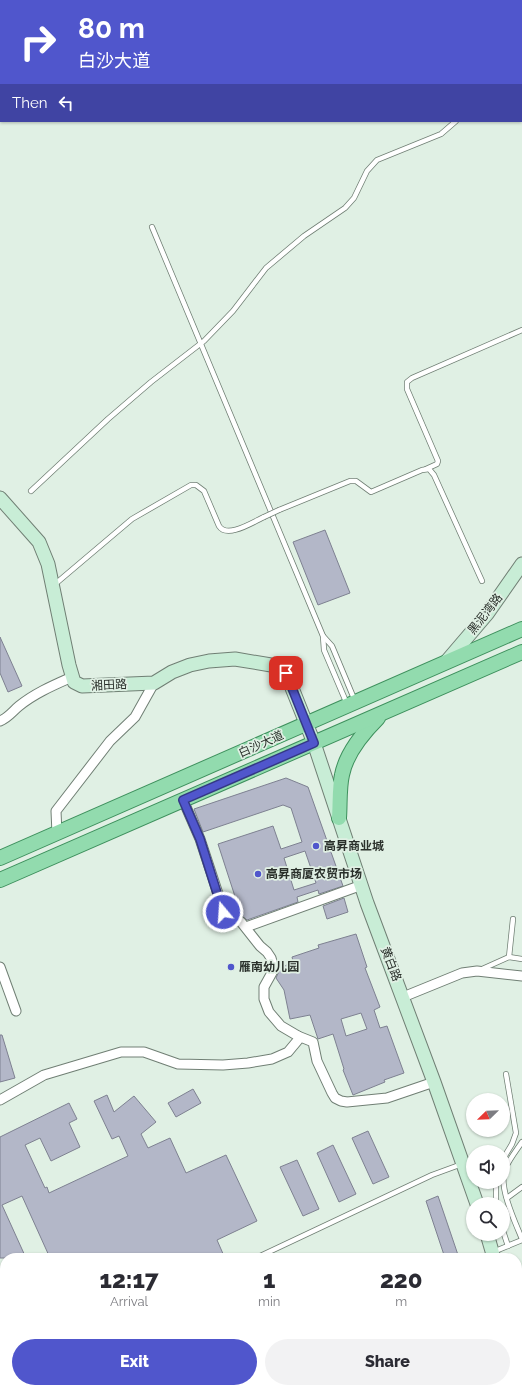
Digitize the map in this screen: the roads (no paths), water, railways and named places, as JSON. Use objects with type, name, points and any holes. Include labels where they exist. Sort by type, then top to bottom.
[{"type":"main road","name":"白沙大道","points":[[0,858],[522,629]]},
{"type":"main road","name":"白沙大道","points":[[0,880],[522,652]]},
{"type":"main road","points":[[339,818],[342,774],[353,747],[369,727],[384,712]]},
{"type":"street","points":[[0,498],[39,542],[48,564],[72,677],[43,690],[19,706],[0,722]]},
{"type":"street","name":"黑泥湾路","points":[[446,662],[487,614],[522,564]]},
{"type":"street","name":"湘田路","points":[[72,677],[74,682],[82,686],[154,683],[172,672],[190,665],[209,661],[235,660],[277,666],[286,673],[307,724]]},
{"type":"street","points":[[57,834],[56,811],[110,741],[135,717],[154,683]]},
{"type":"street","name":"黄白路","points":[[307,724],[362,885],[475,1197]]},
{"type":"street","points":[[183,800],[200,839],[225,916],[229,920],[239,920],[260,946],[267,952],[274,963],[274,969],[264,987],[264,999],[269,1012],[281,1026],[298,1036],[313,1042],[317,1061],[335,1098],[348,1102],[387,1098],[434,1082]]},
{"type":"street","points":[[246,927],[362,885]]},
{"type":"street","points":[[0,967],[16,1011]]},
{"type":"street","points":[[403,997],[462,973],[477,971],[522,976]]},
{"type":"street","points":[[0,1100],[44,1075],[120,1052],[144,1052],[178,1064],[223,1065],[248,1063],[272,1059],[288,1052],[298,1040],[298,1036]]},
{"type":"street","points":[[489,1241],[493,1253]]},
{"type":"lane","points":[[31,491],[108,419],[151,382],[201,344],[233,311],[266,268],[304,236],[345,208],[354,198],[367,171],[377,160],[441,134],[455,122]]},
{"type":"lane","points":[[152,227],[323,636],[324,650],[352,704]]},
{"type":"lane","points":[[53,586],[132,519],[191,485],[196,485],[204,491],[219,526],[223,531],[228,532],[234,531],[279,510],[350,481],[356,481],[371,492],[437,464],[438,460],[407,389],[407,382],[412,378],[522,330]]},
{"type":"lane","points":[[422,470],[429,469],[433,472],[482,581]]},
{"type":"lane","points":[[323,636],[332,646],[352,704]]},
{"type":"lane","points":[[509,957],[513,919]]},
{"type":"lane","points":[[477,971],[509,957],[522,959]]},
{"type":"lane","points":[[506,1074],[516,1133],[510,1147]]},
{"type":"lane","points":[[507,1197],[504,1173],[514,1152],[522,1142]]},
{"type":"lane","points":[[267,1253],[432,1175],[463,1164]]},
{"type":"lane","points":[[508,1197],[522,1187]]},
{"type":"lane","points":[[497,1253],[522,1239],[510,1211]]},
{"type":"lane","points":[[506,1241],[508,1246]]},
{"type":"place","name":"高昇商业城","points":[[316,846]]},
{"type":"place","name":"高昇商厦农贸市场","points":[[258,874]]},
{"type":"place","name":"雁南幼儿园","points":[[231,967]]}]
